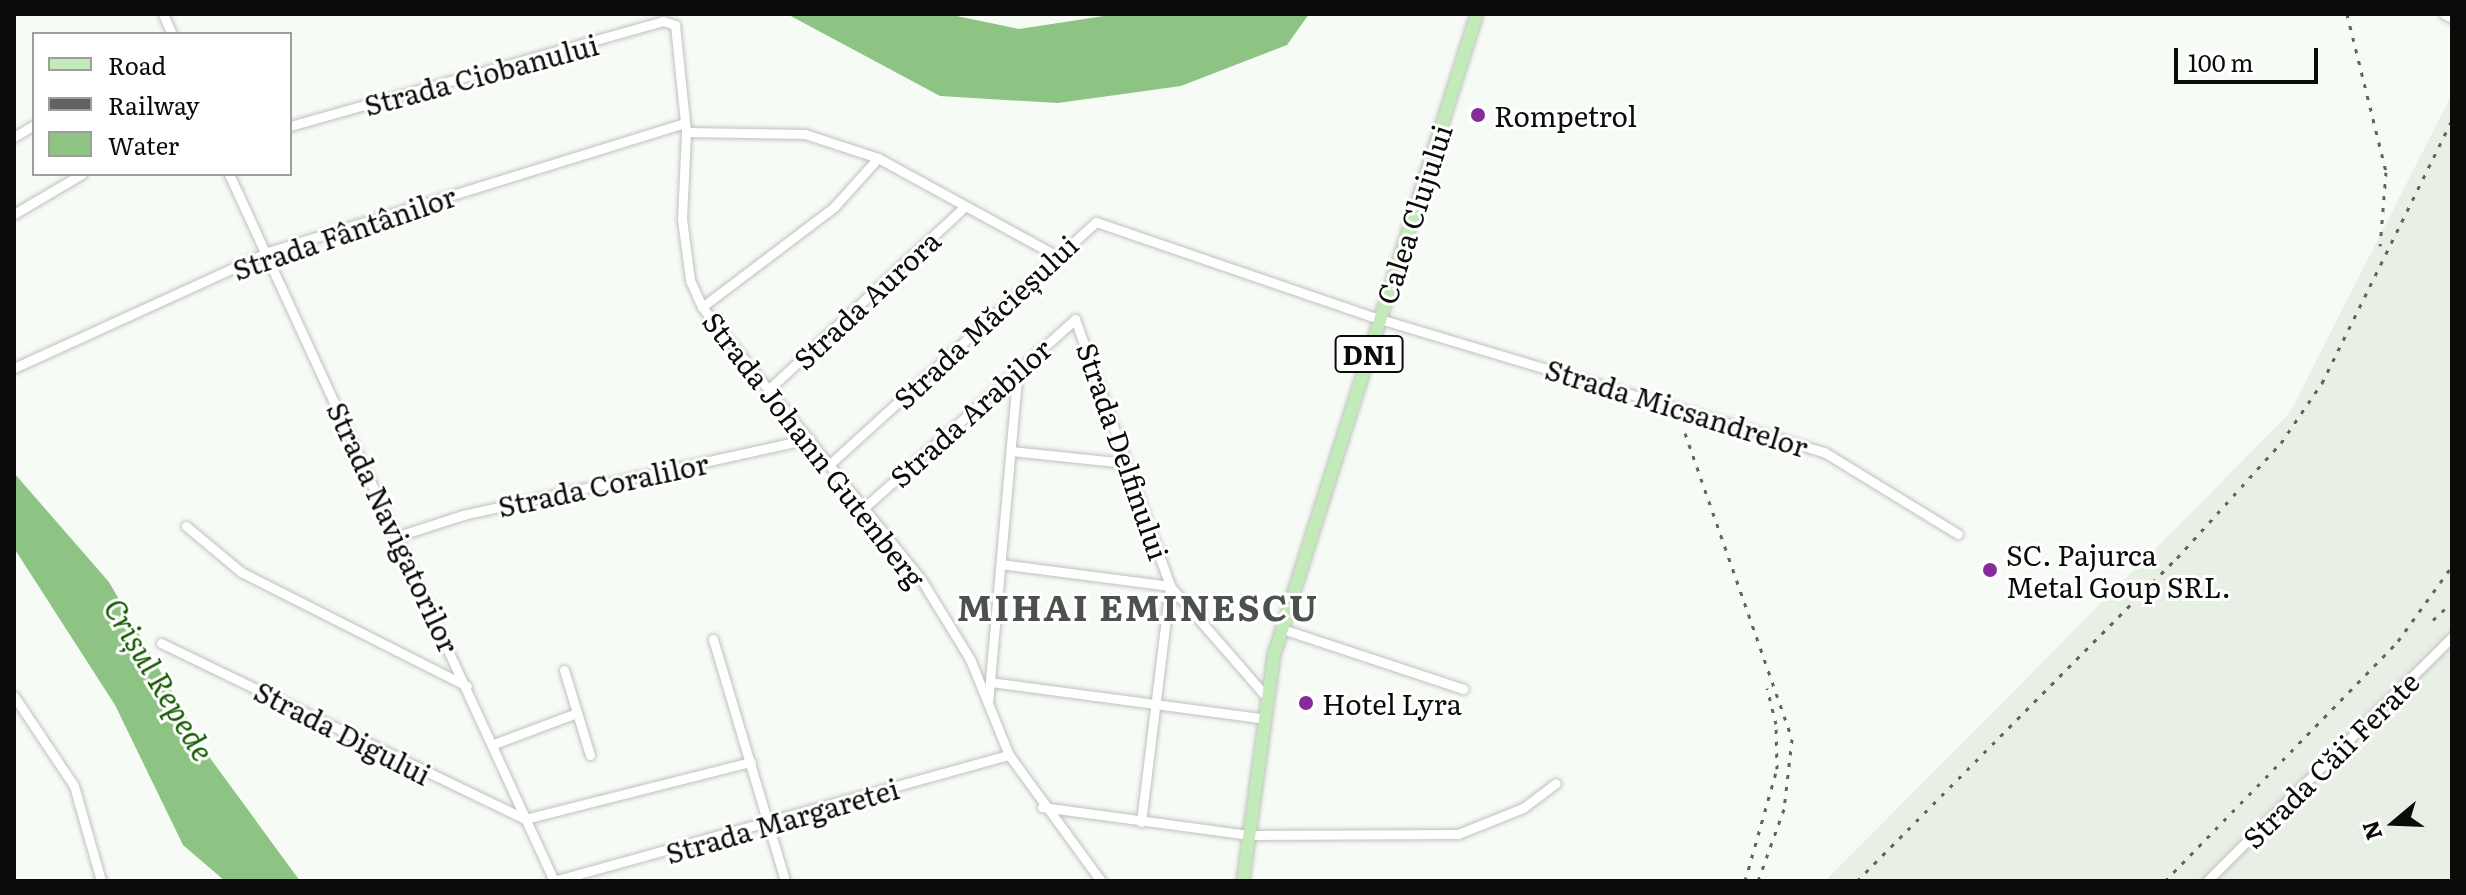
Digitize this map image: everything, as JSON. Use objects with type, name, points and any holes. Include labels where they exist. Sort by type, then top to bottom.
[{"type":"main road","name":"Calea Clujului","points":[[1243,881],[1264,694],[1477,14]]},
{"type":"street","points":[[2444,14],[2452,18]]},
{"type":"street","name":"Strada Ciobanului","points":[[292,125],[671,22]]},
{"type":"street","name":"Strada Johann Gutenberg","points":[[671,22],[679,32],[686,128],[682,219],[690,280],[702,307],[831,463],[958,638],[1009,755],[1042,807],[1101,881]]},
{"type":"street","points":[[14,137],[32,126]]},
{"type":"street","name":"Strada Fântânilor","points":[[14,368],[268,252],[686,128],[805,134],[878,158],[963,208],[1055,255]]},
{"type":"street","points":[[702,307],[834,207],[878,158]]},
{"type":"street","points":[[14,214],[79,176]]},
{"type":"street","name":"Strada Navigatorilor","points":[[230,176],[268,252],[554,881]]},
{"type":"street","name":"Strada Aurora","points":[[768,390],[963,208]]},
{"type":"street","name":"Strada Măcieșului","points":[[831,463],[1055,255],[1096,222],[1380,319]]},
{"type":"street","name":"Strada Arabilor","points":[[865,507],[1075,319]]},
{"type":"street","name":"Strada Delfinului","points":[[1075,319],[1170,586],[1264,694]]},
{"type":"street","name":"Strada Micsandrelor","points":[[1380,319],[1824,452],[1958,534]]},
{"type":"street","points":[[988,706],[1018,368]]},
{"type":"street","name":"Strada Coralilor","points":[[398,536],[463,515],[810,439]]},
{"type":"street","points":[[1011,451],[1125,463]]},
{"type":"street","points":[[186,526],[241,572],[467,686]]},
{"type":"street","points":[[1001,564],[1170,586],[1141,822]]},
{"type":"street","points":[[1282,629],[1463,689]]},
{"type":"street","name":"Strada Căii Ferate","points":[[2207,881],[2452,637]]},
{"type":"street","points":[[713,639],[785,881]]},
{"type":"street","name":"Strada Digului","points":[[161,643],[525,819]]},
{"type":"street","points":[[564,670],[590,755]]},
{"type":"street","points":[[990,682],[1261,718]]},
{"type":"street","points":[[14,696],[74,786],[101,881]]},
{"type":"street","points":[[494,744],[577,713]]},
{"type":"street","name":"Strada Margaretei","points":[[554,881],[770,826],[1009,755]]},
{"type":"street","points":[[525,819],[751,762]]},
{"type":"street","points":[[1042,807],[1248,835],[1458,834],[1523,808],[1556,783]]},
{"type":"shaded area","points":[[2452,94],[2452,881],[1825,881],[2289,414]]},
{"type":"water","points":[[787,14],[947,14],[1019,29],[1117,14],[1309,14],[1287,45],[1181,86],[1058,103],[940,96]]},
{"type":"water","name":"Crișul Repede","points":[[14,473],[109,582],[210,758],[300,881],[225,881],[183,845],[115,705],[14,548]]},
{"type":"railway","points":[[2347,14],[2386,172],[2380,246]]},
{"type":"railway","points":[[1857,881],[2177,558],[2281,443],[2322,383],[2452,120]]},
{"type":"railway","points":[[1685,433],[1792,739],[1784,809],[1758,881]]},
{"type":"railway","points":[[2165,881],[2398,641],[2452,566]]},
{"type":"railway","points":[[2433,620],[2452,602]]},
{"type":"railway","points":[[1745,881],[1777,769],[1776,724],[1767,688]]},
{"type":"place","name":"Rompetrol","points":[[1478,115]]},
{"type":"place","name":"SC. Pajurca Metal Goup SRL.","points":[[1990,570]]},
{"type":"place","name":"Hotel Lyra","points":[[1306,703]]},
{"type":"district","name":"MIHAI EMINESCU","points":[[1138,606]]}]
